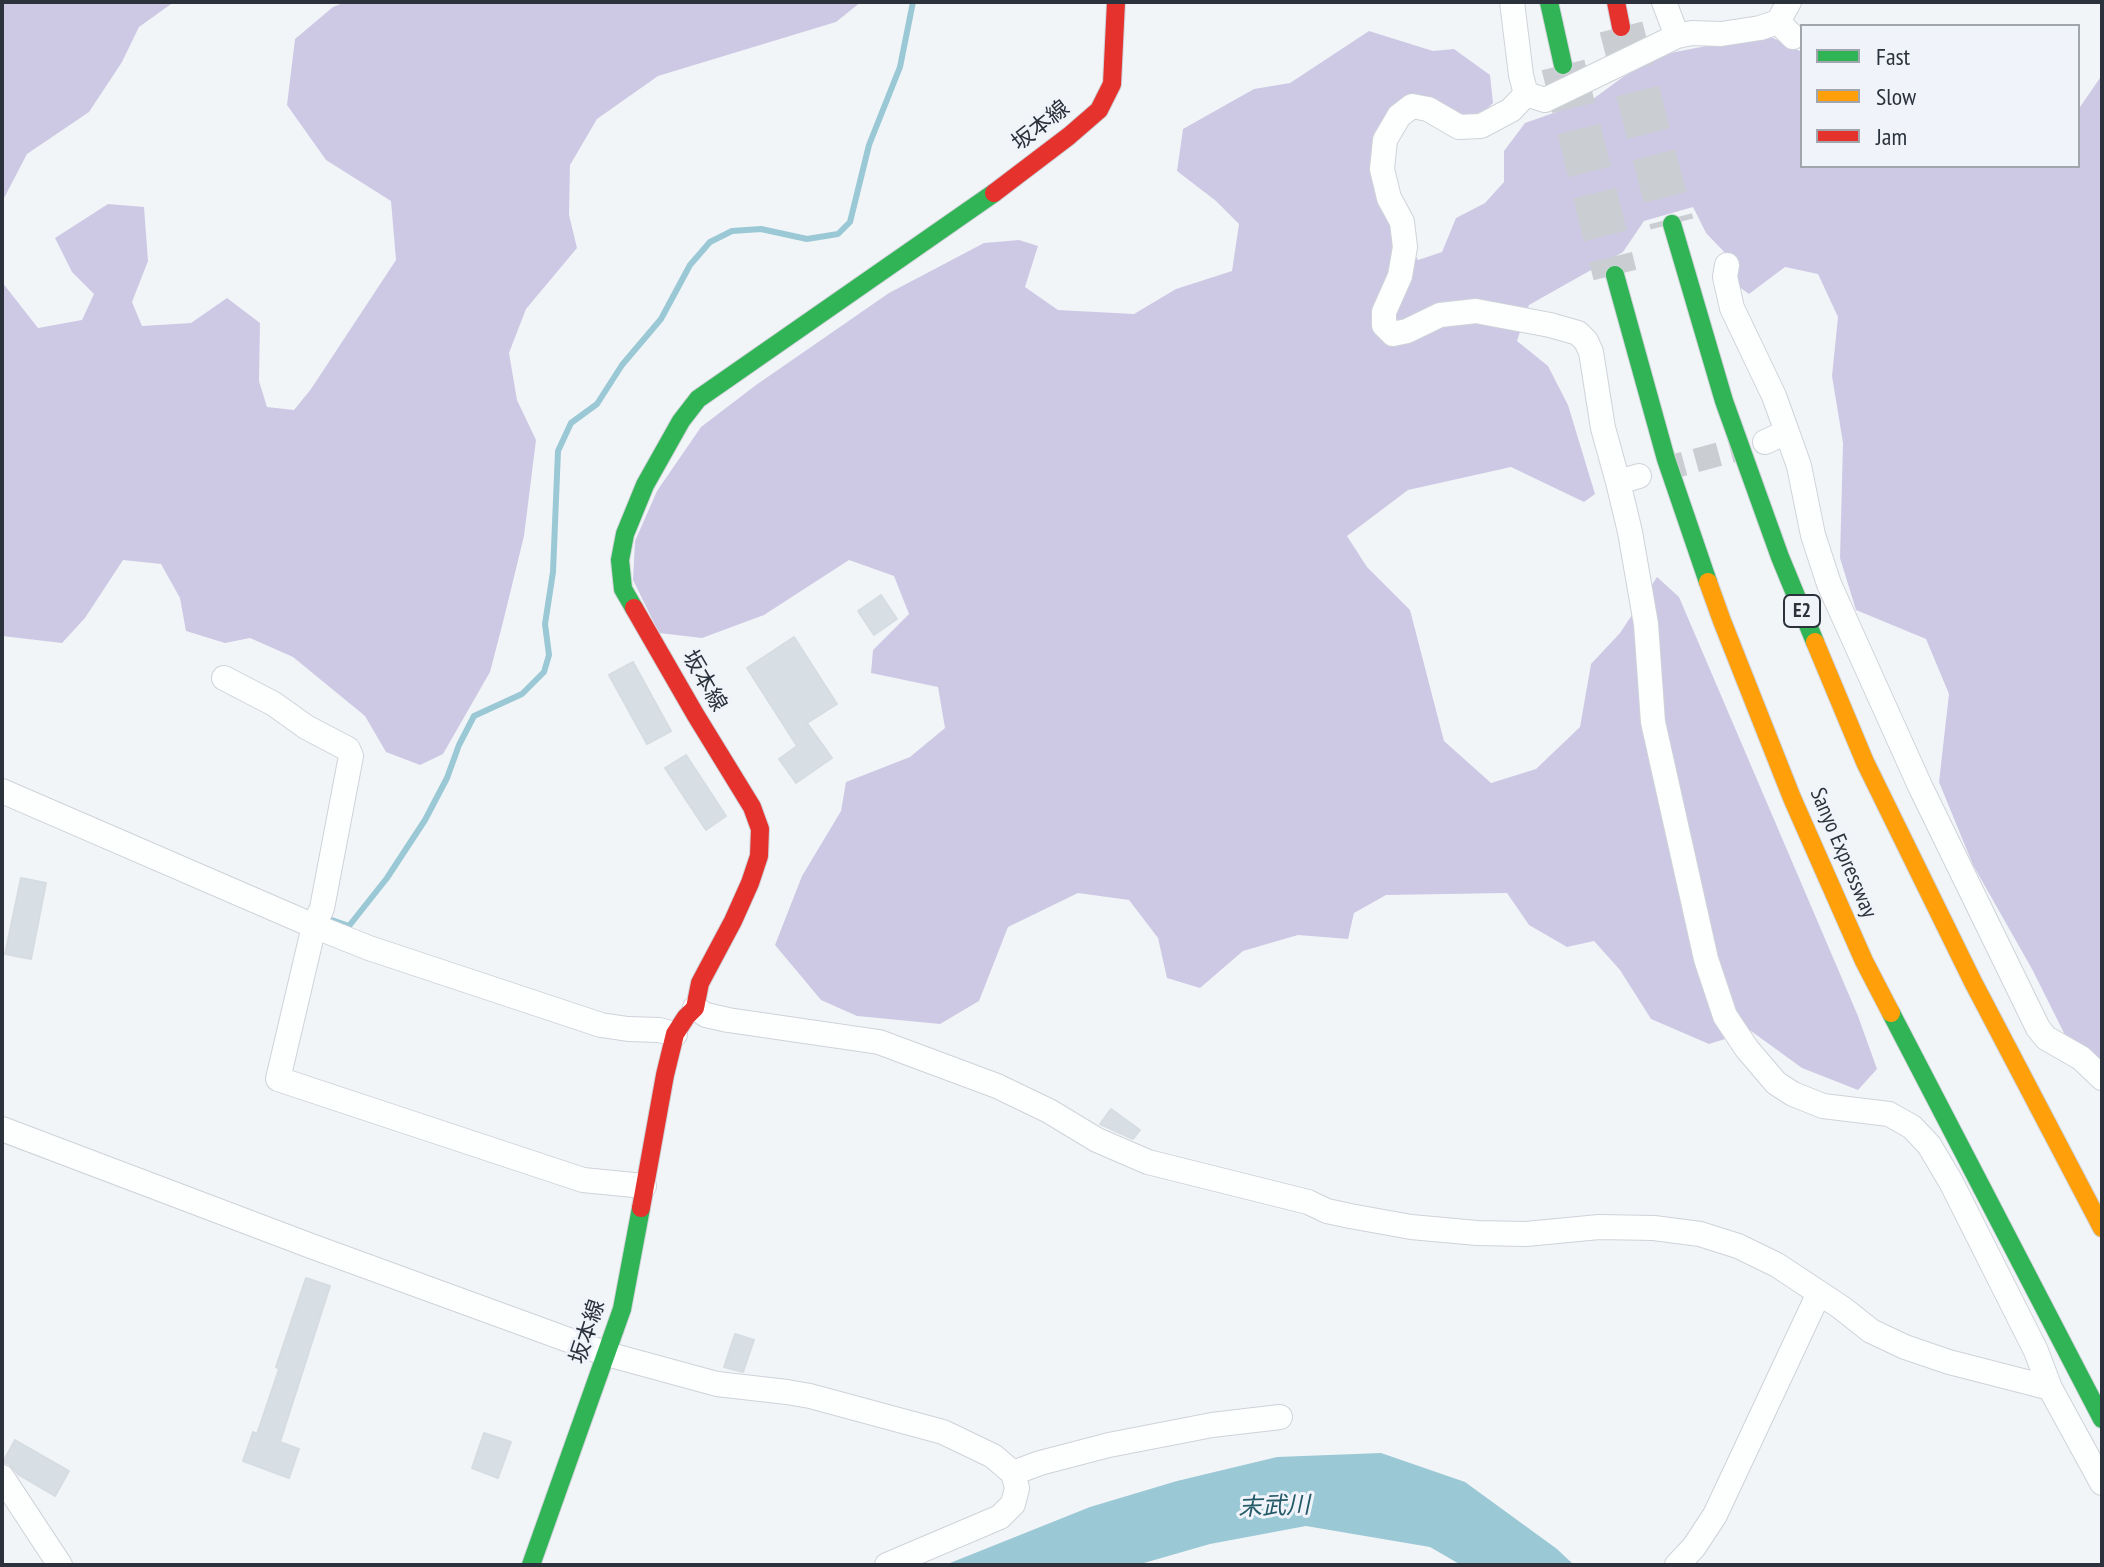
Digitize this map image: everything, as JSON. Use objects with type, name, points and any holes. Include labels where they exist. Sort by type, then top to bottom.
[{"type":"main road","name":"坂本線","points":[[531,1565],[622,1309],[675,1034],[695,1008],[700,983],[733,921],[759,856],[760,829],[752,807],[623,589],[620,560],[625,534],[645,485],[681,421],[698,399],[976,207],[1099,110],[1112,84],[1116,2]]},
{"type":"main road","points":[[1549,2],[1563,65]]},
{"type":"main road","points":[[1616,2],[1621,27]]},
{"type":"main road","name":"E2","points":[[1672,224],[1724,401],[1780,557],[1865,762],[1973,982],[2102,1228]]},
{"type":"main road","name":"Sanyo Expressway","points":[[1615,275],[1666,459],[1722,621],[1792,798],[1864,961],[2102,1419]]},
{"type":"street","points":[[1512,2],[1526,94]]},
{"type":"street","points":[[1664,2],[1677,36]]},
{"type":"street","points":[[1526,94],[1545,100],[1677,36],[1721,34],[1787,20]]},
{"type":"street","points":[[1526,94],[1511,110],[1481,126],[1459,127],[1428,109],[1412,106],[1399,116],[1385,140],[1382,169],[1389,198],[1402,222],[1405,247],[1400,276],[1384,312],[1384,325],[1393,334],[1407,331],[1440,315],[1476,311],[1550,325],[1578,333],[1586,341],[1591,352],[1603,428],[1628,479],[1630,532],[1646,624],[1653,722],[1706,959],[1725,1016],[1747,1049],[1784,1089],[1823,1106],[1889,1114],[1912,1127],[1929,1145],[1951,1182],[2036,1351],[2050,1388],[2102,1483]]},
{"type":"street","points":[[1727,265],[1725,277],[1732,308],[1774,396],[1799,466],[1813,535],[1829,584],[1920,786],[2038,1028],[2046,1038],[2081,1058],[2102,1078]]},
{"type":"street","points":[[1765,442],[1787,432]]},
{"type":"street","points":[[224,678],[348,749],[351,756],[318,918],[278,1079],[583,1180],[644,1186]]},
{"type":"street","points":[[2,791],[318,918],[369,948],[601,1025],[675,1034]]},
{"type":"street","points":[[695,1008],[706,1015],[728,1020],[879,1042],[997,1086],[1049,1111],[1097,1140],[1148,1162],[1308,1202],[1327,1211],[1411,1227],[1477,1233],[1526,1234],[1612,1227],[1700,1234],[1738,1246],[1777,1265],[1871,1331],[1905,1347],[1949,1362],[2050,1388]]},
{"type":"street","points":[[2,1129],[607,1354],[717,1384],[810,1396],[943,1432],[993,1456],[1013,1473],[1017,1488],[1013,1504],[1000,1517],[887,1565]]},
{"type":"street","points":[[1677,1565],[1694,1547],[1715,1515],[1819,1293]]},
{"type":"street","points":[[1013,1473],[1109,1445],[1212,1425],[1280,1417]]},
{"type":"street","points":[[2,1477],[60,1565]]},
{"type":"shaded area","points":[[2,2],[174,2],[139,27],[122,62],[89,112],[27,154],[3,200],[2,231]]},
{"type":"shaded area","points":[[345,2],[861,2],[836,22],[658,76],[597,119],[570,165],[569,215],[577,248],[526,309],[509,353],[517,400],[536,440],[524,536],[503,622],[490,672],[443,754],[420,765],[386,752],[365,716],[293,657],[250,638],[225,643],[186,631],[180,598],[161,564],[123,560],[85,618],[62,643],[2,636],[2,282],[38,328],[82,320],[94,294],[72,272],[55,238],[108,204],[144,207],[148,261],[132,302],[142,326],[191,323],[227,298],[260,323],[259,381],[267,407],[294,410],[396,260],[391,201],[326,160],[287,105],[295,39],[333,7]]},
{"type":"shaded area","points":[[1369,31],[1433,51],[1454,49],[1490,75],[1493,103],[1475,120],[1392,108],[1395,223],[1418,260],[1442,252],[1456,218],[1485,203],[1504,182],[1504,151],[1525,123],[1593,99],[1623,77],[1665,54],[1771,37],[1800,51],[1800,168],[2080,168],[2080,107],[2102,75],[2102,1067],[2069,1043],[2032,969],[1973,865],[1939,782],[1949,694],[1926,639],[1856,610],[1840,558],[1843,443],[1832,376],[1838,317],[1818,274],[1785,267],[1749,294],[1735,284],[1727,255],[1706,233],[1693,207],[1644,221],[1623,252],[1529,305],[1517,341],[1548,366],[1568,405],[1595,494],[1584,502],[1511,467],[1408,490],[1347,536],[1367,567],[1410,610],[1444,741],[1491,783],[1536,769],[1580,727],[1591,664],[1620,633],[1657,577],[1679,597],[1858,1016],[1877,1069],[1858,1090],[1802,1068],[1751,1031],[1709,1044],[1651,1019],[1620,970],[1594,941],[1567,947],[1529,925],[1507,893],[1386,895],[1354,913],[1348,939],[1298,935],[1243,951],[1200,988],[1167,978],[1158,938],[1129,900],[1078,893],[1008,927],[979,1001],[940,1024],[857,1016],[821,1000],[775,945],[802,876],[841,811],[846,782],[910,757],[945,728],[938,687],[871,673],[873,650],[909,614],[894,576],[849,560],[764,615],[702,638],[659,633],[633,580],[635,541],[657,491],[701,427],[756,385],[889,293],[984,243],[1019,240],[1038,246],[1025,287],[1058,310],[1134,314],[1176,289],[1232,271],[1239,224],[1216,201],[1177,171],[1183,129],[1254,89],[1290,83]]},
{"type":"water","name":"末武川","points":[[1381,1453],[1465,1482],[1557,1549],[1574,1565],[1461,1565],[1430,1547],[1306,1526],[1210,1544],[1137,1565],[945,1565],[1090,1507],[1177,1481],[1277,1457]]},
{"type":"building","points":[[881,595],[897,619],[874,635],[858,611]]},
{"type":"building","points":[[794,637],[837,704],[807,723],[832,758],[796,783],[779,759],[797,746],[747,668]]},
{"type":"building","points":[[633,662],[671,731],[647,744],[609,675]]},
{"type":"building","points":[[686,755],[726,816],[706,830],[665,768]]},
{"type":"building","points":[[21,878],[46,883],[31,959],[5,954]]},
{"type":"building","points":[[1111,1109],[1140,1130],[1133,1139],[1100,1124]]},
{"type":"building","points":[[306,1278],[330,1286],[280,1442],[299,1449],[289,1478],[243,1461],[253,1432],[257,1434]]},
{"type":"building","points":[[735,1334],[754,1340],[743,1372],[724,1367]]},
{"type":"building","points":[[484,1433],[511,1442],[498,1478],[472,1468]]},
{"type":"building","points":[[15,1440],[69,1471],[55,1496],[3,1462]]},
{"type":"waterway","points":[[323,917],[349,926],[387,878],[425,820],[474,716],[522,694],[544,672],[549,655],[545,624],[553,572],[558,451],[571,423],[597,404],[622,365],[661,319],[690,265],[710,242],[732,231],[761,229],[807,239],[838,234],[850,222],[869,145],[900,67],[913,2]]},
{"type":"tunnel","points":[[1621,27],[1672,224]]},
{"type":"tunnel","points":[[1563,65],[1615,275]]},
{"type":"tunnel","points":[[1661,470],[1749,446]]},
{"type":"traffic: fast","points":[[1549,2],[1563,65]]},
{"type":"traffic: fast","points":[[634,608],[623,589],[620,560],[625,534],[645,485],[681,421],[698,399],[994,193]]},
{"type":"traffic: fast","points":[[1672,224],[1724,401],[1780,557],[1815,642]]},
{"type":"traffic: fast","points":[[1615,275],[1666,459],[1708,582]]},
{"type":"traffic: fast","points":[[1891,1013],[2102,1419]]},
{"type":"traffic: fast","points":[[531,1565],[622,1309],[641,1208]]},
{"type":"traffic: slow","points":[[1708,582],[1792,798],[1864,961],[1891,1013]]},
{"type":"traffic: slow","points":[[1815,642],[1865,762],[1973,982],[2102,1228]]},
{"type":"traffic: jam","points":[[994,193],[1099,110],[1112,84],[1116,2]]},
{"type":"traffic: jam","points":[[1616,2],[1621,27]]},
{"type":"traffic: jam","points":[[634,608],[752,807],[760,829],[759,856],[750,883],[700,983],[695,1008],[675,1034],[641,1208]]}]
